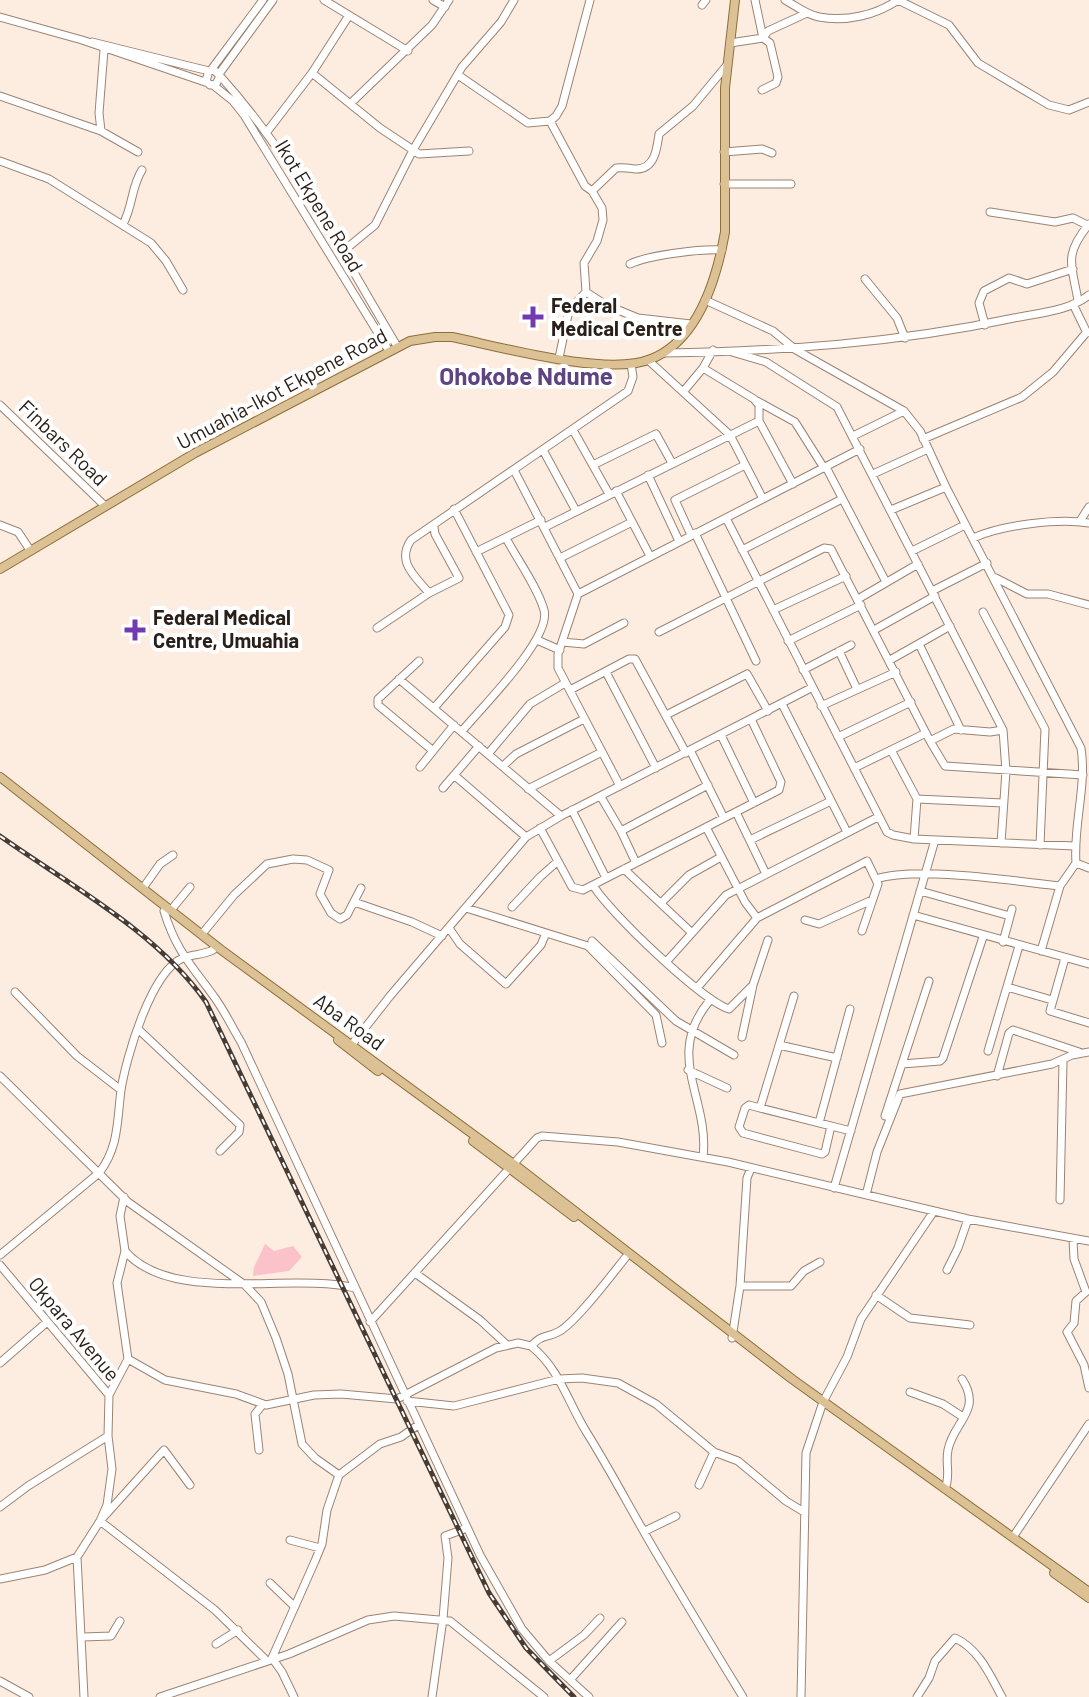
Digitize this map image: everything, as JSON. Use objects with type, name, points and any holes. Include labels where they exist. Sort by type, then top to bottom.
[{"type":"main road","name":"Umuahia-Ikot Ekpene Road","points":[[0,569],[195,453],[393,348],[422,338],[452,337],[603,365],[631,364],[664,353],[691,324],[705,300],[722,250],[725,232],[727,65],[735,0]]},
{"type":"main road","name":"Aba Road","points":[[0,777],[168,911],[679,1294]]},
{"type":"main road","name":"Aba Road","points":[[0,784],[143,888],[213,950],[351,1046]]},
{"type":"main road","name":"Aba Road","points":[[513,1167],[626,1257],[679,1294]]},
{"type":"main road","points":[[679,1294],[822,1404],[1089,1595]]},
{"type":"main road","points":[[822,1404],[1013,1537],[1089,1595]]},
{"type":"street","points":[[215,73],[263,0]]},
{"type":"street","points":[[215,73],[219,82],[210,84],[206,75],[215,73],[273,0]]},
{"type":"street","points":[[324,0],[408,51]]},
{"type":"street","points":[[351,103],[432,25],[447,4],[433,0]]},
{"type":"street","points":[[341,253],[375,225],[384,212],[413,150],[458,75],[501,22],[514,0]]},
{"type":"street","points":[[458,75],[528,123],[550,121],[562,106],[590,0]]},
{"type":"street","points":[[755,0],[763,38],[770,43],[778,77],[776,83],[762,90]]},
{"type":"street","points":[[785,0],[822,18],[875,14],[898,0],[949,25],[978,63],[1049,105],[1069,110],[1089,102]]},
{"type":"street","points":[[730,43],[763,38],[768,31],[807,13]]},
{"type":"street","points":[[0,17],[215,73],[266,133],[341,253],[393,348]]},
{"type":"street","points":[[266,133],[312,73],[348,17]]},
{"type":"street","name":"Ikot Ekpene Road","points":[[82,40],[210,84],[233,101],[393,348]]},
{"type":"street","points":[[101,131],[99,113],[104,50]]},
{"type":"street","points":[[592,191],[616,168],[639,170],[646,166],[655,156],[659,134],[693,106],[727,65]]},
{"type":"street","points":[[312,73],[380,128],[419,154],[469,151]]},
{"type":"street","points":[[0,96],[101,131],[138,152]]},
{"type":"street","points":[[550,121],[585,186],[592,191],[602,208],[603,220],[597,241],[584,263],[586,292],[569,310],[559,358]]},
{"type":"street","points":[[724,152],[762,149],[772,153]]},
{"type":"street","points":[[0,161],[49,179],[151,243],[183,290]]},
{"type":"street","points":[[123,224],[132,207],[136,179],[142,170]]},
{"type":"street","points":[[724,184],[791,184]]},
{"type":"street","points":[[923,439],[1022,397],[1053,372],[1087,333],[1076,302],[1073,245],[1088,224],[1073,218],[1055,222],[990,212]]},
{"type":"street","points":[[630,264],[640,259],[722,250]]},
{"type":"street","points":[[985,325],[979,303],[984,291],[1009,278],[1027,284],[1073,269]]},
{"type":"street","points":[[865,279],[897,318],[905,338]]},
{"type":"street","points":[[586,292],[606,305],[638,318],[691,324]]},
{"type":"street","points":[[664,353],[796,350],[905,338],[985,325],[1076,302],[1089,295]]},
{"type":"street","points":[[705,300],[773,331],[796,350],[904,411],[923,439],[1078,741],[1083,775],[1076,863],[1060,886],[1041,951]]},
{"type":"street","points":[[677,342],[686,352]]},
{"type":"street","points":[[683,392],[713,350]]},
{"type":"street","points":[[732,352],[766,362],[833,402],[853,436],[1003,730],[1006,771],[1001,843]]},
{"type":"street","points":[[648,360],[730,435],[763,499]]},
{"type":"street","points":[[377,628],[429,593],[458,580],[459,576],[435,534],[436,521],[628,391],[633,377],[631,364]]},
{"type":"street","points":[[703,368],[795,422],[825,467],[886,582]]},
{"type":"street","points":[[754,399],[759,405],[759,421],[793,484]]},
{"type":"street","name":"Finbars Road","points":[[0,405],[104,505]]},
{"type":"street","points":[[853,436],[904,411]]},
{"type":"street","points":[[476,552],[576,511],[759,421]]},
{"type":"street","points":[[573,430],[650,556]]},
{"type":"street","points":[[595,464],[656,434],[672,463]]},
{"type":"street","points":[[620,786],[558,668],[561,646],[578,594],[860,449]]},
{"type":"street","points":[[873,474],[928,449]]},
{"type":"street","points":[[543,450],[576,511]]},
{"type":"street","points":[[745,465],[675,500],[756,661]]},
{"type":"street","points":[[514,470],[578,594]]},
{"type":"street","points":[[648,475],[679,541]]},
{"type":"street","points":[[891,510],[946,487]]},
{"type":"street","points":[[742,550],[842,499]]},
{"type":"street","points":[[1080,521],[1089,507]]},
{"type":"street","points":[[434,708],[508,621],[508,611],[454,509]]},
{"type":"street","points":[[726,518],[811,688],[878,817],[890,834],[914,839],[1075,846]]},
{"type":"street","points":[[973,538],[1012,528],[1080,521],[1089,523]]},
{"type":"street","points":[[560,558],[632,522]]},
{"type":"street","points":[[0,525],[18,532],[30,550]]},
{"type":"street","points":[[912,551],[965,525]]},
{"type":"street","points":[[429,593],[405,564],[405,552],[411,540],[434,527]]},
{"type":"street","points":[[462,731],[537,640],[545,622],[545,612],[506,538]]},
{"type":"street","points":[[659,632],[824,548],[831,549],[945,766],[1083,775]]},
{"type":"street","points":[[874,630],[987,563]]},
{"type":"street","points":[[788,641],[860,602],[886,582],[918,564]]},
{"type":"street","points":[[773,610],[846,576]]},
{"type":"street","points":[[994,577],[1027,594],[1048,594],[1089,605]]},
{"type":"street","points":[[983,612],[1045,729],[1040,845]]},
{"type":"street","points":[[537,640],[561,646],[584,644],[624,623]]},
{"type":"street","points":[[890,660],[950,626]]},
{"type":"street","points":[[919,644],[961,730]]},
{"type":"street","points":[[803,670],[851,645]]},
{"type":"street","points":[[839,651],[857,689]]},
{"type":"street","points":[[488,754],[530,704],[635,659],[724,818]]},
{"type":"street","points":[[419,661],[378,699],[378,705],[432,750]]},
{"type":"street","points":[[606,672],[656,768]]},
{"type":"street","points":[[821,706],[896,672]]},
{"type":"street","points":[[666,715],[747,674],[768,711]]},
{"type":"street","points":[[399,679],[561,816]]},
{"type":"street","points":[[351,1046],[526,837],[572,810],[811,688]]},
{"type":"street","points":[[838,737],[911,702]]},
{"type":"street","points":[[782,704],[847,832]]},
{"type":"street","points":[[503,766],[516,754],[584,719]]},
{"type":"street","points":[[540,828],[574,889],[583,890],[754,803],[782,786],[751,719]]},
{"type":"street","points":[[420,767],[454,725]]},
{"type":"street","points":[[854,768],[891,750],[954,729],[1003,730]]},
{"type":"street","points":[[721,735],[754,803]]},
{"type":"street","points":[[1078,741],[1089,739]]},
{"type":"street","points":[[443,788],[479,746]]},
{"type":"street","points":[[891,750],[917,799],[914,839]]},
{"type":"street","points":[[528,789],[602,752]]},
{"type":"street","points":[[454,775],[526,837]]},
{"type":"street","points":[[621,831],[708,785]]},
{"type":"street","points":[[601,797],[636,863]]},
{"type":"street","points":[[917,799],[1003,803]]},
{"type":"street","points":[[750,840],[831,801]]},
{"type":"street","points":[[572,810],[606,878]]},
{"type":"street","points":[[736,812],[766,874]]},
{"type":"street","points":[[667,961],[726,895],[878,817]]},
{"type":"street","points":[[706,827],[737,888],[757,918]]},
{"type":"street","points":[[834,1188],[935,840]]},
{"type":"street","points":[[143,888],[154,871],[173,855]]},
{"type":"street","points":[[661,903],[689,875],[721,857]]},
{"type":"street","points":[[202,934],[234,895],[267,864],[276,861],[307,860],[329,870],[320,894],[336,918],[343,918],[361,888]]},
{"type":"street","points":[[512,907],[558,861]]},
{"type":"street","points":[[697,988],[757,918],[867,861],[878,884],[862,931]]},
{"type":"street","points":[[1076,863],[1089,868]]},
{"type":"street","points":[[624,869],[691,932]]},
{"type":"street","points":[[876,879],[893,874],[925,875],[1060,886]]},
{"type":"street","points":[[593,885],[609,907],[710,1000],[732,1008],[753,985]]},
{"type":"street","points":[[190,887],[168,911],[170,933],[183,958],[216,999],[241,1042],[480,1555],[522,1629],[549,1661],[589,1697]]},
{"type":"street","points":[[920,891],[1011,912],[1003,942]]},
{"type":"street","points":[[805,920],[819,924],[872,900]]},
{"type":"street","points":[[354,902],[442,936]]},
{"type":"street","points":[[469,905],[588,946],[656,1015],[662,1043]]},
{"type":"street","points":[[913,915],[983,937],[1089,964]]},
{"type":"street","points":[[449,928],[460,944],[506,984],[541,945],[546,933]]},
{"type":"street","points":[[902,1064],[940,1061],[943,1058],[983,937]]},
{"type":"street","points":[[742,1037],[753,985],[768,940]]},
{"type":"street","points":[[592,941],[676,1021],[734,1055]]},
{"type":"street","points":[[988,1051],[1019,946]]},
{"type":"street","points":[[0,1255],[99,1173],[116,1142],[121,1090],[152,991],[183,958],[213,950]]},
{"type":"street","points":[[1065,958],[1052,1000],[1052,1012],[1089,1023]]},
{"type":"street","points":[[863,1195],[929,981]]},
{"type":"street","points":[[1007,987],[1052,1000]]},
{"type":"street","points":[[15,992],[77,1056],[121,1090]]},
{"type":"street","points":[[760,1108],[794,996]]},
{"type":"street","points":[[702,1157],[704,1136],[688,1070],[692,1029],[710,1000]]},
{"type":"street","points":[[819,1123],[850,1009]]},
{"type":"street","points":[[138,1029],[238,1121],[239,1132],[220,1151]]},
{"type":"street","points":[[995,1029],[1009,1033],[1017,1030],[1085,1052]]},
{"type":"street","points":[[997,1076],[1009,1033]]},
{"type":"street","points":[[779,1045],[837,1058]]},
{"type":"street","points":[[863,1195],[900,1094],[997,1076],[1063,1061],[1085,1052]]},
{"type":"street","points":[[1060,1200],[1063,1061]]},
{"type":"street","points":[[688,1070],[727,1088]]},
{"type":"street","points":[[0,1076],[124,1197],[245,1285],[261,1302],[288,1374],[302,1444],[339,1475]]},
{"type":"street","points":[[831,1126],[822,1154],[741,1132],[739,1127],[745,1108],[749,1105],[851,1131]]},
{"type":"street","points":[[370,1322],[542,1136],[618,1142],[702,1157],[968,1219],[1089,1241]]},
{"type":"street","points":[[729,1333],[740,1286],[747,1178],[751,1168]]},
{"type":"street","points":[[109,1395],[128,1359],[117,1283],[125,1251],[120,1216],[124,1197]]},
{"type":"street","points":[[801,1697],[806,1453],[822,1404],[847,1357],[861,1319],[934,1211]]},
{"type":"street","points":[[947,1270],[968,1219]]},
{"type":"street","points":[[1073,1240],[1074,1259],[1087,1296],[1076,1301],[1074,1323],[1067,1332],[1084,1365],[1089,1388]]},
{"type":"street","points":[[125,1251],[141,1267],[163,1275],[245,1285],[322,1282],[355,1288]]},
{"type":"street","points":[[531,1346],[543,1335],[561,1330],[626,1257]]},
{"type":"street","points":[[740,1286],[791,1286],[804,1271],[820,1262]]},
{"type":"street","name":"Okpara Avenue","points":[[0,1265],[109,1395],[108,1436],[112,1469],[107,1505],[77,1557]]},
{"type":"street","points":[[415,1273],[480,1320],[506,1344]]},
{"type":"street","points":[[876,1295],[910,1318],[970,1325]]},
{"type":"street","points":[[0,1363],[47,1322]]},
{"type":"street","points":[[406,1399],[506,1344],[531,1346],[547,1358],[586,1431],[743,1697]]},
{"type":"street","points":[[128,1359],[165,1380],[236,1394],[263,1404],[341,1394],[454,1406],[559,1379],[582,1378],[618,1383],[656,1404],[714,1452],[738,1461],[804,1512]]},
{"type":"street","points":[[945,1489],[949,1476],[948,1450],[970,1398],[962,1379]]},
{"type":"street","points":[[910,1392],[943,1404],[963,1417]]},
{"type":"street","points":[[259,1450],[255,1414],[263,1404]]},
{"type":"street","points":[[1013,1537],[1089,1424]]},
{"type":"street","points":[[269,1659],[320,1548],[327,1510],[339,1475],[380,1444],[401,1437],[418,1425]]},
{"type":"street","points":[[0,1507],[108,1436]]},
{"type":"street","points":[[190,1485],[164,1450],[100,1521],[238,1630],[282,1672],[294,1697]]},
{"type":"street","points":[[699,1485],[714,1452]]},
{"type":"street","points":[[645,1531],[676,1516]]},
{"type":"street","points":[[432,1697],[448,1558],[445,1536],[467,1528]]},
{"type":"street","points":[[290,1540],[320,1548]]},
{"type":"street","points":[[0,1579],[45,1570],[77,1557],[84,1697]]},
{"type":"street","points":[[270,1583],[294,1606]]},
{"type":"street","points":[[160,1697],[289,1654],[378,1617],[443,1619],[459,1627],[544,1697]]},
{"type":"street","points":[[549,1661],[584,1635],[600,1618]]},
{"type":"street","points":[[83,1637],[106,1638],[115,1632],[120,1621]]},
{"type":"street","points":[[570,1680],[622,1622]]},
{"type":"street","points":[[216,1644],[238,1630]]},
{"type":"street","points":[[917,1697],[935,1661],[955,1638],[970,1647],[1002,1697]]},
{"type":"street","points":[[0,1681],[29,1697]]},
{"type":"shaded area","points":[[265,1244],[274,1251],[293,1246],[302,1257],[289,1271],[253,1276]]},
{"type":"railway","points":[[0,836],[138,931],[186,977],[206,1002],[489,1593],[526,1648],[574,1697]]},
{"type":"place","name":"Federal Medical Centre","points":[[533,317]]},
{"type":"place","name":"Federal Medical Centre, Umuahia","points":[[135,630]]},
{"type":"district","name":"Ohokobe Ndume","points":[[526,377]]}]
